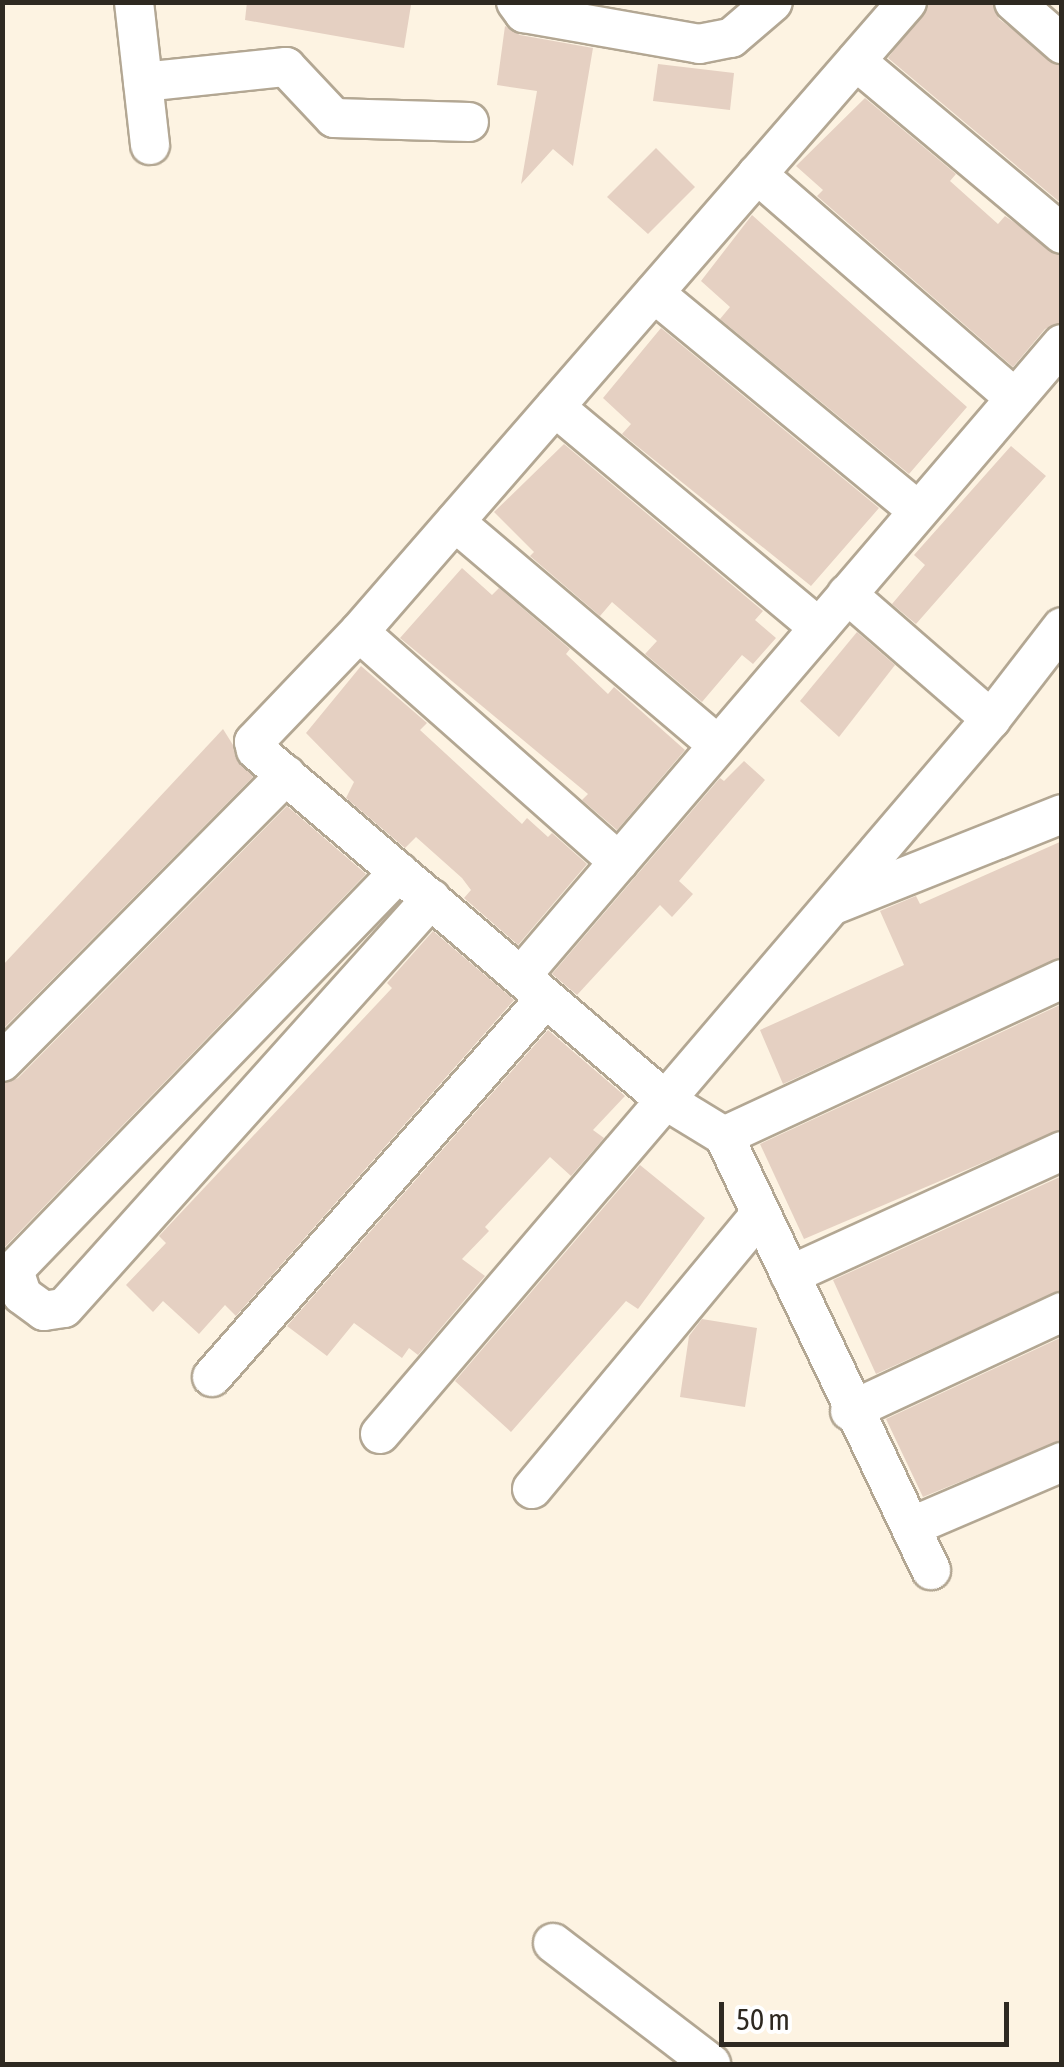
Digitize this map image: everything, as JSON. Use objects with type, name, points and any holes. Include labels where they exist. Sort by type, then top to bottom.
[{"type":"street","points":[[134,2],[150,145]]},
{"type":"street","points":[[516,2],[524,13],[700,44],[731,38],[772,2]]},
{"type":"street","points":[[907,2],[359,632],[254,742],[286,775],[665,1100],[724,1136],[850,1411],[915,1524],[931,1570]]},
{"type":"street","points":[[1014,2],[1062,44]]},
{"type":"street","points":[[856,61],[1062,234]]},
{"type":"street","points":[[143,82],[286,67],[334,118],[469,122]]},
{"type":"street","points":[[757,174],[1015,398]]},
{"type":"street","points":[[654,293],[918,512]]},
{"type":"street","points":[[212,1377],[534,987],[619,862],[1062,344]]},
{"type":"street","points":[[554,407],[819,628]]},
{"type":"street","points":[[455,522],[718,746]]},
{"type":"street","points":[[847,594],[991,719]]},
{"type":"street","points":[[359,632],[619,862]]},
{"type":"street","points":[[380,1434],[991,719],[1060,633]]},
{"type":"street","points":[[2,1062],[286,775]]},
{"type":"street","points":[[831,906],[1062,814]]},
{"type":"street","points":[[399,872],[14,1270],[22,1295],[44,1311],[64,1308],[431,899]]},
{"type":"street","points":[[724,1136],[1062,979]]},
{"type":"street","points":[[790,1275],[1062,1151]]},
{"type":"street","points":[[532,1489],[758,1216]]},
{"type":"street","points":[[850,1411],[1062,1312]]},
{"type":"street","points":[[915,1524],[1062,1462]]},
{"type":"street","points":[[552,1943],[711,2064]]},
{"type":"building","points":[[247,2],[411,5],[404,48],[245,20]]},
{"type":"building","points":[[930,2],[992,2],[999,19],[1062,66],[1062,204],[888,58]]},
{"type":"building","points":[[505,26],[520,35],[593,48],[573,166],[553,149],[521,184],[537,91],[497,85]]},
{"type":"building","points":[[658,64],[734,73],[730,110],[653,101]]},
{"type":"building","points":[[865,98],[956,174],[950,181],[998,224],[1005,216],[1062,256],[1062,322],[1045,329],[1013,367],[817,196],[823,190],[796,166]]},
{"type":"building","points":[[656,148],[695,187],[648,234],[607,197]]},
{"type":"building","points":[[752,215],[967,407],[909,474],[720,319],[730,307],[701,281]]},
{"type":"building","points":[[661,328],[879,508],[811,586],[622,434],[631,424],[603,398]]},
{"type":"building","points":[[564,444],[763,611],[755,620],[776,638],[753,664],[742,655],[702,702],[645,654],[657,641],[612,602],[600,616],[530,556],[534,552],[494,512]]},
{"type":"building","points":[[1011,446],[1046,476],[916,624],[892,604],[925,565],[914,555]]},
{"type":"building","points":[[462,568],[492,595],[499,588],[570,649],[566,654],[608,694],[614,687],[685,750],[617,830],[582,800],[588,794],[400,638]]},
{"type":"building","points":[[857,632],[895,665],[839,737],[800,701]]},
{"type":"building","points":[[361,666],[427,723],[420,730],[522,824],[527,818],[548,837],[552,833],[587,864],[518,945],[464,898],[471,890],[462,878],[416,837],[405,848],[346,798],[354,782],[306,733]]},
{"type":"building","points":[[223,729],[253,777],[2,1030],[2,966]]},
{"type":"building","points":[[744,761],[765,780],[679,881],[693,894],[672,917],[660,905],[577,995],[552,974],[720,778],[724,781]]},
{"type":"building","points":[[287,806],[366,874],[2,1250],[2,1084],[18,1078]]},
{"type":"building","points":[[1062,841],[1062,957],[783,1084],[760,1030],[904,965],[880,911],[916,896],[920,904]]},
{"type":"building","points":[[433,931],[514,1000],[236,1316],[225,1305],[199,1334],[163,1301],[153,1312],[126,1285],[166,1243],[159,1236],[392,988],[387,983]]},
{"type":"building","points":[[1062,1004],[1062,1129],[804,1239],[760,1144]]},
{"type":"building","points":[[548,1030],[625,1096],[593,1130],[604,1138],[571,1176],[550,1157],[485,1227],[489,1231],[462,1259],[485,1276],[418,1355],[409,1348],[402,1358],[354,1323],[327,1356],[287,1326]]},
{"type":"building","points":[[640,1165],[705,1218],[638,1309],[626,1301],[511,1432],[455,1381]]},
{"type":"building","points":[[1062,1176],[1062,1290],[876,1374],[833,1280]]},
{"type":"building","points":[[702,1319],[757,1328],[745,1407],[680,1397],[689,1336]]},
{"type":"building","points":[[1062,1337],[1062,1440],[923,1497],[886,1419]]}]
